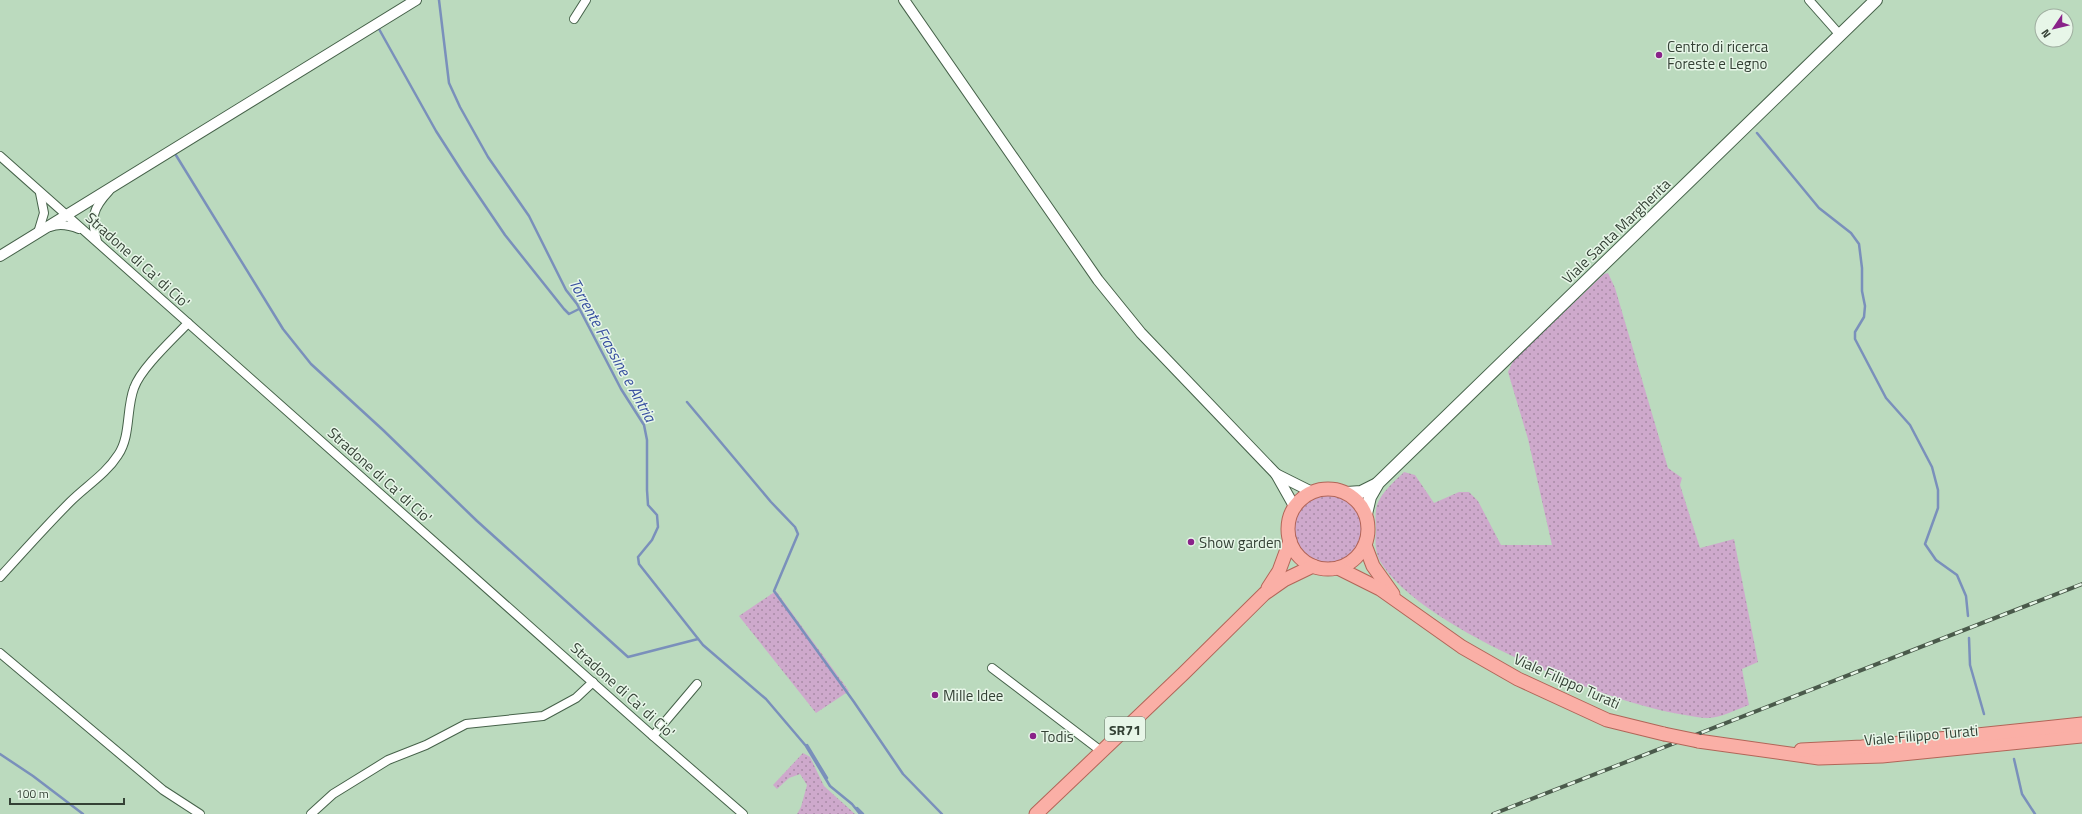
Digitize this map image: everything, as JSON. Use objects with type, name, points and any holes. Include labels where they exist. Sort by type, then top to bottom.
[{"type":"main road","name":"Viale Santa Margherita","points":[[1366,514],[1370,497],[1378,483],[1876,0]]},
{"type":"main road","name":"Viale Santa Margherita","points":[[1347,493],[1361,492],[1378,483]]},
{"type":"main road","points":[[1294,506],[1305,495],[1329,488],[1347,493],[1359,502],[1366,514],[1368,531],[1365,545],[1355,559],[1338,568],[1326,569],[1313,566]]},
{"type":"main road","name":"SR71","points":[[1036,814],[1101,750],[1184,673],[1264,594],[1284,580],[1313,566],[1300,557],[1290,541],[1288,523],[1294,506]]},
{"type":"main road","name":"SR71","points":[[1264,594],[1279,571],[1290,541]]},
{"type":"main road","name":"Viale Filippo Turati","points":[[1365,545],[1376,571],[1399,602]]},
{"type":"main road","name":"Viale Filippo Turati","points":[[1338,568],[1399,602],[1462,647],[1518,679],[1607,720],[1698,742],[1763,752],[1819,758],[1882,756],[2082,736]]},
{"type":"main road","name":"Viale Filippo Turati","points":[[1763,752],[1862,747],[2082,724]]},
{"type":"street","points":[[0,256],[416,0]]},
{"type":"street","points":[[574,19],[586,0]]},
{"type":"street","points":[[904,0],[1098,280],[1141,333],[1276,474],[1294,506]]},
{"type":"street","points":[[1809,0],[1840,34]]},
{"type":"street","name":"Stradone di Ca' di Cio'","points":[[0,156],[653,736],[743,814]]},
{"type":"street","points":[[97,242],[92,225],[95,209],[114,185]]},
{"type":"street","points":[[39,190],[43,200],[44,213],[40,231]]},
{"type":"street","points":[[40,231],[56,224],[72,226],[88,234]]},
{"type":"street","points":[[0,577],[71,501],[107,470],[119,454],[126,438],[128,414],[134,387],[147,367],[188,323]]},
{"type":"street","points":[[1276,474],[1312,492]]},
{"type":"street","points":[[0,653],[163,790],[200,814]]},
{"type":"street","points":[[992,668],[1101,750]]},
{"type":"street","points":[[311,814],[333,794],[388,760],[426,745],[466,724],[543,716],[576,698],[593,682]]},
{"type":"street","points":[[653,736],[697,684]]},
{"type":"shaded area","points":[[1608,273],[1615,288],[1668,468],[1682,478],[1680,485],[1700,548],[1734,539],[1758,662],[1742,669],[1749,705],[1718,717],[1699,717],[1652,708],[1611,696],[1565,679],[1519,659],[1474,636],[1433,612],[1401,586],[1380,561],[1376,550],[1377,504],[1387,489],[1404,472],[1415,475],[1434,503],[1459,492],[1469,492],[1478,501],[1501,545],[1552,545],[1528,439],[1508,372],[1513,361],[1604,274]]},
{"type":"shaded area","points":[[1328,495],[1341,497],[1352,505],[1360,516],[1362,529],[1360,542],[1352,553],[1341,561],[1328,563],[1315,561],[1304,553],[1296,542],[1294,529],[1296,516],[1304,505],[1315,497]]},
{"type":"shaded area","points":[[776,591],[849,691],[816,713],[739,616]]},
{"type":"shaded area","points":[[803,753],[810,757],[824,786],[855,814],[797,814],[801,807],[807,785],[800,774],[789,778],[777,789],[773,785]]},
{"type":"waterway","name":"Torrente Frassine e Antria","points":[[439,0],[449,83],[460,107],[488,157],[529,216],[566,290],[577,304],[621,389],[644,425],[647,440],[648,505],[657,515],[658,527],[652,540],[638,557],[639,564],[703,645],[766,699],[806,746],[830,786],[852,804],[860,814]]},
{"type":"waterway","points":[[379,29],[436,131],[505,235],[564,309],[569,314],[579,309]]},
{"type":"waterway","points":[[1757,133],[1819,208],[1851,233],[1859,244],[1862,268],[1862,291],[1865,306],[1864,317],[1855,332],[1855,339],[1886,398],[1910,425],[1932,467],[1938,490],[1938,508],[1925,544],[1936,560],[1957,575],[1966,596],[1968,616]]},
{"type":"waterway","points":[[174,152],[283,329],[311,364],[383,430],[477,521],[628,657],[698,639]]},
{"type":"waterway","points":[[687,402],[771,502],[795,527],[798,534],[774,591],[854,702],[903,774],[942,814]]},
{"type":"waterway","points":[[1969,638],[1970,665],[1984,714]]},
{"type":"waterway","name":"Torrente Frassine e Antria","points":[[807,745],[827,778]]},
{"type":"waterway","points":[[0,754],[33,776],[83,814]]},
{"type":"waterway","points":[[2014,759],[2022,794],[2035,814]]},
{"type":"waterway","name":"Torrente Frassine e Antria","points":[[857,808],[863,814]]},
{"type":"railway","points":[[1493,814],[2082,584]]},
{"type":"place","name":"Centro di ricerca Foreste e Legno","points":[[1659,55]]},
{"type":"place","name":"Show garden","points":[[1191,542]]},
{"type":"place","name":"Mille Idee","points":[[935,695]]},
{"type":"place","name":"Todis","points":[[1033,736]]}]
